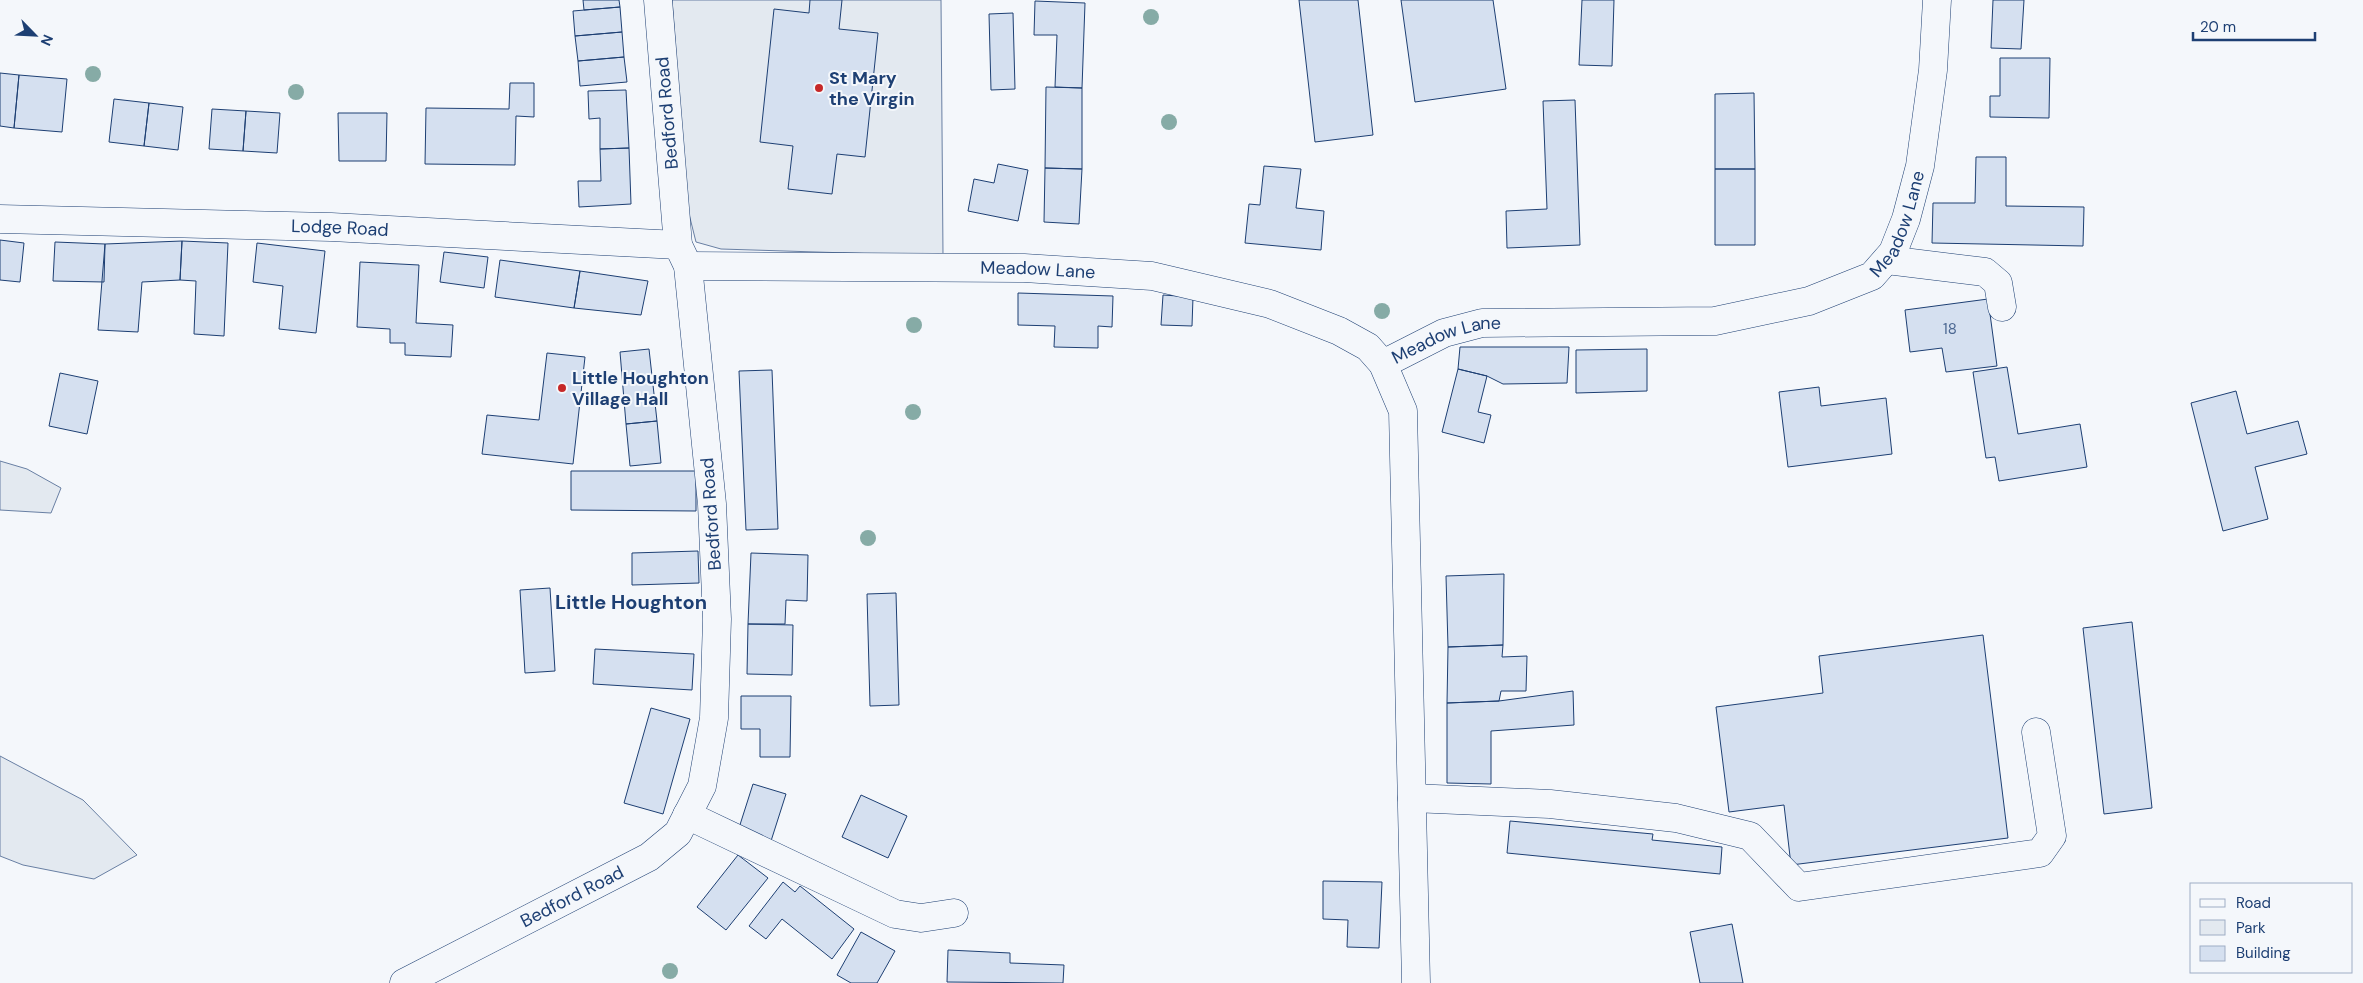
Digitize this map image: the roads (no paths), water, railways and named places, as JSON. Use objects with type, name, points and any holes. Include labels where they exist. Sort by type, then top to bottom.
[{"type":"street","name":"Bedford Road","points":[[404,983],[649,857],[678,833],[702,786],[714,718],[717,619],[712,504],[683,256],[658,0]]},
{"type":"street","name":"Meadow Lane","points":[[683,256],[1024,268],[1152,276],[1270,304],[1339,331],[1368,347],[1383,364],[1444,332],[1482,323],[1716,321],[1809,301],[1872,276],[1893,252],[1906,218],[1920,166],[1933,70],[1936,0]]},
{"type":"street","name":"Lodge Road","points":[[0,219],[341,228],[683,256]]},
{"type":"street","points":[[1887,260],[1985,272],[1998,282],[2002,307]]},
{"type":"street","points":[[1383,364],[1403,411],[1416,983]]},
{"type":"street","points":[[1412,798],[1550,804],[1676,818],[1750,836],[1799,887],[2040,853],[2052,836],[2036,732]]},
{"type":"street","points":[[687,815],[895,914],[921,918],[954,913]]},
{"type":"place","name":"St Mary the Virgin","points":[[819,88]]},
{"type":"place","name":"Little Houghton Village Hall","points":[[562,388]]},
{"type":"district","name":"Little Houghton","points":[[631,602]]}]
